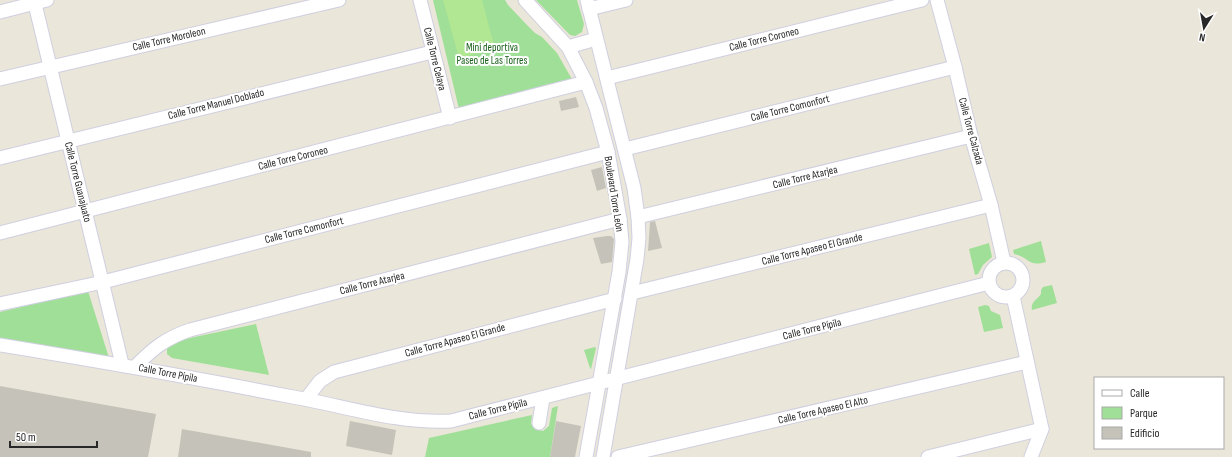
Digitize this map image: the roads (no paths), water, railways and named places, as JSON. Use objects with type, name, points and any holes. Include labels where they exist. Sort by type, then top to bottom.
[{"type":"street","name":"Calle Torre Moroleon","points":[[0,79],[338,0]]},
{"type":"street","name":"Calle Torre Celaya","points":[[420,0],[450,118]]},
{"type":"street","name":"Boulevard Torre León","points":[[525,0],[568,47],[586,82],[596,108],[608,152],[620,219],[622,242],[619,272],[586,457]]},
{"type":"street","points":[[588,5],[626,0]]},
{"type":"street","name":"Calle Torre Coroneo","points":[[607,78],[922,0]]},
{"type":"street","name":"Calle Torre Calzada","points":[[936,0],[955,67],[971,136],[991,205],[1004,262]]},
{"type":"street","name":"Calle Torre Guanajuato","points":[[39,1],[50,67],[67,141],[103,282],[128,366]]},
{"type":"street","points":[[0,12],[39,1]]},
{"type":"street","name":"Boulevard Torre León","points":[[588,5],[634,188],[639,238],[632,293],[603,457]]},
{"type":"street","points":[[568,47],[596,39]]},
{"type":"street","name":"Calle Torre Manuel Doblado","points":[[0,158],[432,52]]},
{"type":"street","name":"Calle Torre Comonfort","points":[[625,148],[955,67]]},
{"type":"street","name":"Calle Torre Coroneo","points":[[0,233],[586,82]]},
{"type":"street","name":"Calle Torre Atarjea","points":[[638,217],[971,136]]},
{"type":"street","name":"Calle Torre Comonfort","points":[[0,304],[103,282],[608,152]]},
{"type":"street","name":"Calle Torre Apaseo El Grande","points":[[632,293],[991,205]]},
{"type":"street","name":"Calle Torre Atarjea","points":[[128,366],[166,340],[190,330],[620,219]]},
{"type":"street","points":[[1004,262],[1012,263],[1019,268],[1023,275],[1023,284],[1019,291],[1013,296],[1005,297],[998,295],[992,290],[989,283],[989,276],[992,270],[997,265],[1004,262]]},
{"type":"street","name":"Calle Torre Pípila","points":[[0,345],[128,366],[306,399],[400,419],[431,422],[451,421],[989,283]]},
{"type":"street","points":[[1013,296],[1042,429],[1031,457]]},
{"type":"street","name":"Calle Torre Apaseo El Grande","points":[[306,399],[320,381],[334,372],[615,298]]},
{"type":"street","name":"Calle Torre Apaseo El Alto","points":[[618,457],[1027,362]]},
{"type":"street","points":[[539,423],[543,398]]},
{"type":"street","points":[[928,457],[1042,429]]},
{"type":"park label","name":"Mini deportiva Paseo de Las Torres","points":[[492,53]]}]
